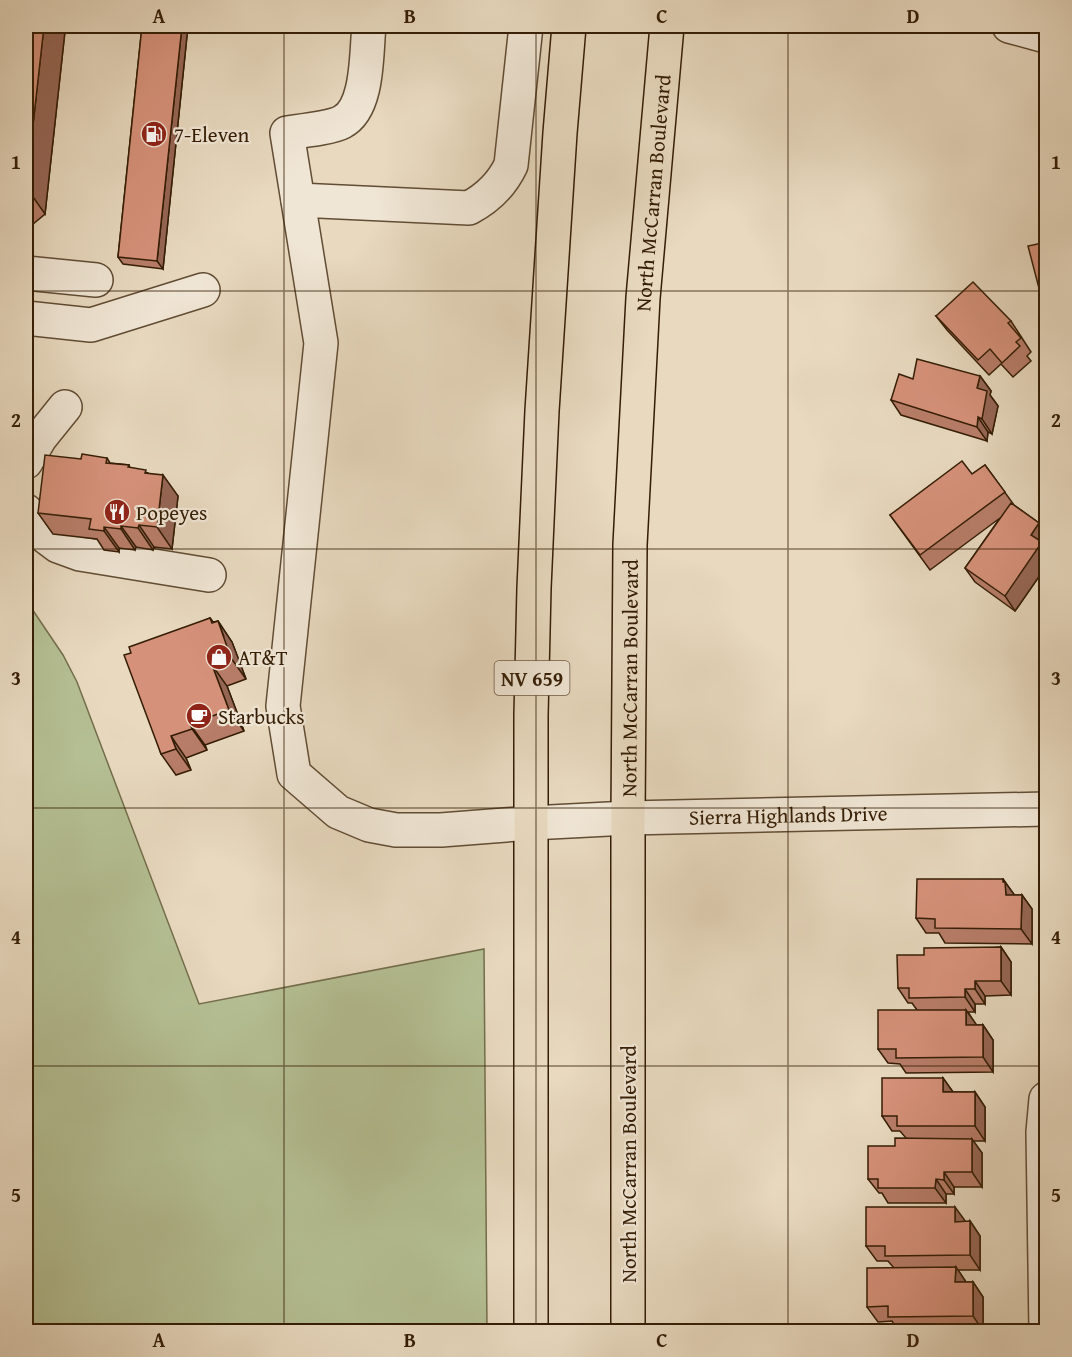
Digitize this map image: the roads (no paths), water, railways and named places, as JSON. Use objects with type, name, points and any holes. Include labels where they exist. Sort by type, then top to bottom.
[{"type":"main road","name":"NV 659","points":[[531,1332],[531,823],[534,588],[560,133],[569,26]]},
{"type":"main road","name":"North McCarran Boulevard","points":[[628,1332],[627,818],[630,546],[643,298],[667,26]]},
{"type":"street","name":"Sierra Highlands Drive","points":[[369,26],[362,94],[350,116],[341,123],[287,134],[321,343],[283,706],[294,774],[338,812],[369,825],[396,830],[441,830],[627,818],[1047,809]]},
{"type":"street","points":[[298,200],[469,208],[483,201],[504,179],[511,165],[526,26]]},
{"type":"street","points":[[1009,26],[1047,36]]},
{"type":"street","points":[[26,273],[96,280]]},
{"type":"street","points":[[26,318],[91,325],[203,290]]},
{"type":"street","points":[[26,462],[40,438],[65,407]]},
{"type":"street","points":[[26,511],[42,534],[58,546],[80,554],[209,575]]},
{"type":"street","points":[[1047,1099],[1043,1132],[1047,1332]]},
{"type":"place","name":"7-Eleven","points":[[154,134]]},
{"type":"place","name":"Popeyes","points":[[117,512]]},
{"type":"place","name":"AT&T","points":[[219,657]]},
{"type":"place","name":"Starbucks","points":[[199,716]]}]
